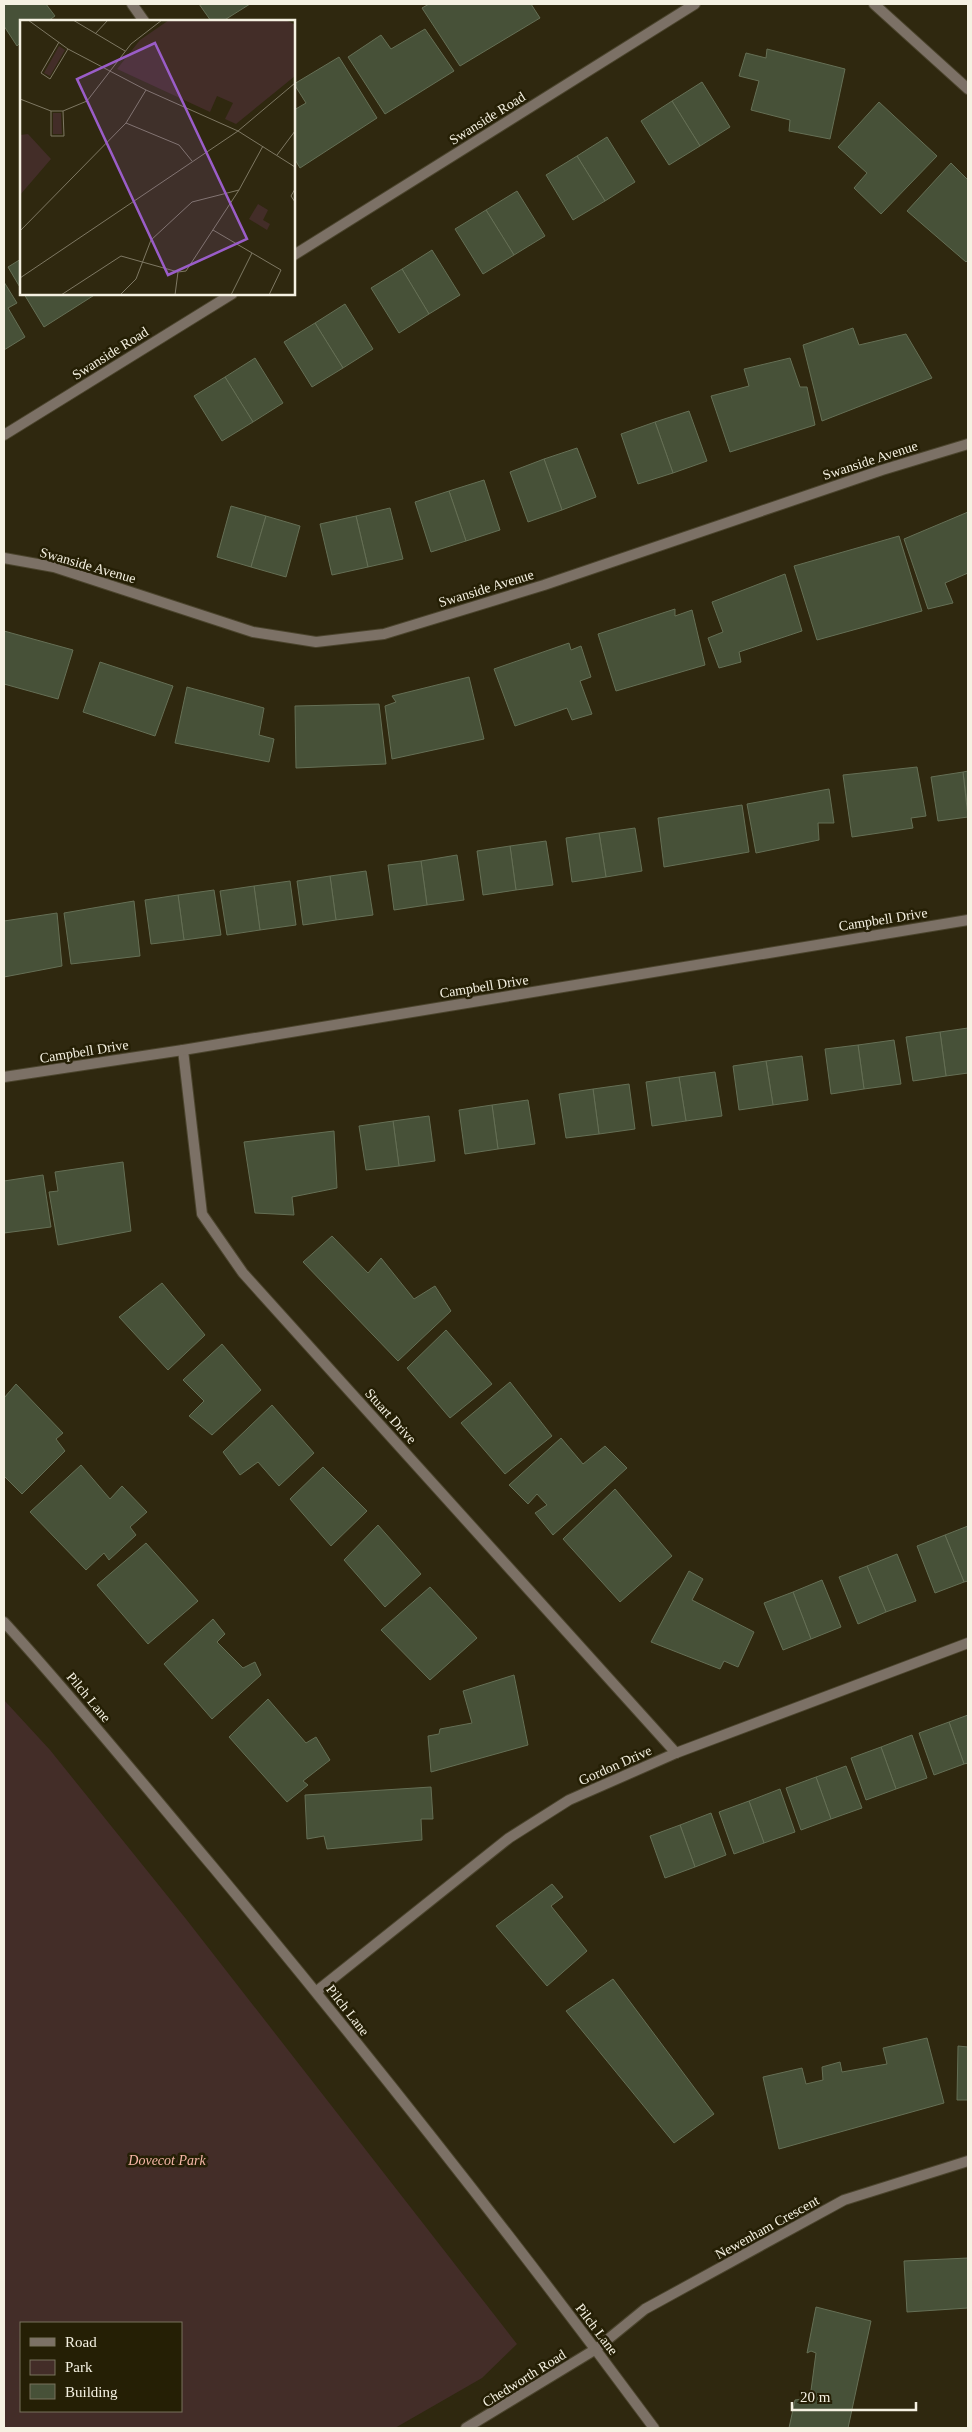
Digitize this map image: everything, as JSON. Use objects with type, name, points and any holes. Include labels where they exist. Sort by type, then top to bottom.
[{"type":"street","points":[[132,4],[143,20]]},
{"type":"street","name":"Swanside Road","points":[[296,250],[696,4]]},
{"type":"street","points":[[874,4],[968,89]]},
{"type":"street","name":"Swanside Road","points":[[4,435],[230,295]]},
{"type":"street","name":"Swanside Avenue","points":[[4,558],[63,569],[253,632],[316,642],[384,634],[544,585],[873,473],[968,444]]},
{"type":"street","name":"Campbell Drive","points":[[4,1077],[183,1050],[968,920]]},
{"type":"street","name":"Stuart Drive","points":[[183,1050],[202,1214],[243,1272],[676,1753]]},
{"type":"street","name":"Pilch Lane","points":[[4,1622],[56,1678],[316,1992],[596,2349],[654,2428]]},
{"type":"street","name":"Gordon Drive","points":[[316,1992],[509,1838],[569,1800],[676,1753],[968,1643]]},
{"type":"street","name":"Newenham Crescent","points":[[596,2349],[645,2310],[844,2200],[968,2161]]},
{"type":"street","name":"Chedworth Road","points":[[466,2428],[596,2349]]},
{"type":"green space","name":"Dovecot Park","points":[[4,1700],[50,1750],[186,1919],[517,2344],[482,2378],[395,2428],[4,2428]]},
{"type":"building","points":[[4,4],[46,4],[55,16],[49,20],[20,20],[20,43],[17,46],[4,26]]},
{"type":"building","points":[[199,4],[250,4],[225,20],[210,20]]},
{"type":"building","points":[[429,4],[531,4],[540,18],[460,66],[422,8]]},
{"type":"building","points":[[425,29],[454,71],[385,114],[348,57],[381,35],[391,49]]},
{"type":"building","points":[[767,49],[845,69],[830,139],[789,131],[790,120],[751,110],[759,81],[739,76],[746,53],[766,58]]},
{"type":"building","points":[[339,57],[377,118],[300,168],[295,160],[295,109],[306,103],[295,83]]},
{"type":"building","points":[[702,82],[730,127],[700,146],[672,101]]},
{"type":"building","points":[[672,101],[700,146],[669,165],[641,121]]},
{"type":"building","points":[[879,102],[937,156],[881,214],[854,188],[867,173],[838,147]]},
{"type":"building","points":[[607,137],[635,182],[605,201],[577,156]]},
{"type":"building","points":[[577,156],[605,201],[573,220],[546,175]]},
{"type":"building","points":[[951,163],[968,180],[968,260],[966,262],[907,211]]},
{"type":"building","points":[[517,191],[545,236],[514,255],[486,210]]},
{"type":"building","points":[[486,210],[514,255],[483,274],[455,229]]},
{"type":"building","points":[[432,250],[460,295],[429,314],[402,269]]},
{"type":"building","points":[[20,260],[20,287],[8,267]]},
{"type":"building","points":[[402,269],[429,314],[399,333],[371,288]]},
{"type":"building","points":[[4,282],[17,303],[8,308],[25,337],[4,350]]},
{"type":"building","points":[[25,295],[94,295],[44,327]]},
{"type":"building","points":[[345,304],[373,349],[343,368],[315,323]]},
{"type":"building","points":[[315,323],[343,368],[312,387],[284,342]]},
{"type":"building","points":[[853,328],[859,345],[906,334],[932,378],[822,421],[803,345]]},
{"type":"building","points":[[255,358],[283,403],[253,422],[225,377]]},
{"type":"building","points":[[790,358],[800,387],[807,387],[815,425],[730,452],[711,396],[749,386],[744,369]]},
{"type":"building","points":[[225,377],[253,422],[222,441],[194,396]]},
{"type":"building","points":[[689,411],[707,461],[673,473],[655,422]]},
{"type":"building","points":[[655,422],[673,473],[638,484],[621,434]]},
{"type":"building","points":[[577,448],[596,497],[562,510],[544,459]]},
{"type":"building","points":[[544,459],[562,510],[528,522],[510,472]]},
{"type":"building","points":[[484,480],[500,530],[466,541],[449,491]]},
{"type":"building","points":[[449,491],[466,541],[431,552],[415,502]]},
{"type":"building","points":[[231,506],[266,516],[251,567],[217,557]]},
{"type":"building","points":[[390,508],[403,559],[368,567],[356,516]]},
{"type":"building","points":[[968,512],[968,573],[945,583],[953,603],[928,609],[904,539]]},
{"type":"building","points":[[266,516],[300,526],[286,577],[251,567]]},
{"type":"building","points":[[356,516],[368,567],[332,575],[320,524]]},
{"type":"building","points":[[899,536],[922,611],[817,640],[794,566]]},
{"type":"building","points":[[785,574],[802,631],[739,652],[741,662],[719,668],[708,638],[723,632],[712,602]]},
{"type":"building","points":[[675,609],[675,616],[692,610],[705,665],[616,691],[598,634]]},
{"type":"building","points":[[4,631],[73,650],[58,699],[4,684]]},
{"type":"building","points":[[569,643],[571,650],[581,646],[591,677],[580,681],[592,714],[572,720],[567,708],[515,726],[494,669]]},
{"type":"building","points":[[100,662],[173,686],[155,736],[83,712]]},
{"type":"building","points":[[469,677],[484,739],[392,759],[385,706],[396,702],[392,696]]},
{"type":"building","points":[[187,687],[264,708],[259,735],[274,739],[269,762],[175,743]]},
{"type":"building","points":[[379,704],[386,764],[296,768],[295,706]]},
{"type":"building","points":[[917,767],[926,816],[911,818],[913,828],[852,837],[843,775]]},
{"type":"building","points":[[968,771],[968,812],[963,772]]},
{"type":"building","points":[[963,772],[968,817],[938,821],[931,777]]},
{"type":"building","points":[[829,789],[834,823],[818,823],[819,840],[756,853],[747,804]]},
{"type":"building","points":[[742,805],[749,852],[664,867],[658,818]]},
{"type":"building","points":[[635,828],[642,871],[606,877],[599,833]]},
{"type":"building","points":[[599,833],[606,877],[572,882],[566,838]]},
{"type":"building","points":[[546,841],[553,885],[516,890],[510,846]]},
{"type":"building","points":[[510,846],[516,890],[483,895],[477,851]]},
{"type":"building","points":[[457,855],[464,900],[427,905],[421,861]]},
{"type":"building","points":[[421,861],[427,905],[394,910],[388,865]]},
{"type":"building","points":[[366,871],[373,915],[336,920],[330,876]]},
{"type":"building","points":[[330,876],[336,920],[303,925],[297,881]]},
{"type":"building","points":[[290,881],[296,925],[260,930],[254,886]]},
{"type":"building","points":[[254,886],[260,930],[227,935],[220,891]]},
{"type":"building","points":[[214,890],[221,935],[184,940],[178,895]]},
{"type":"building","points":[[178,895],[184,940],[151,944],[145,900]]},
{"type":"building","points":[[134,901],[140,956],[71,964],[64,913]]},
{"type":"building","points":[[57,913],[62,966],[4,977],[4,921]]},
{"type":"building","points":[[968,1028],[968,1073],[946,1076],[940,1032]]},
{"type":"building","points":[[940,1032],[946,1076],[913,1081],[906,1037]]},
{"type":"building","points":[[894,1040],[901,1084],[864,1089],[858,1045]]},
{"type":"building","points":[[858,1045],[864,1089],[831,1094],[825,1049]]},
{"type":"building","points":[[802,1056],[808,1100],[773,1105],[766,1061]]},
{"type":"building","points":[[766,1061],[773,1105],[739,1110],[733,1066]]},
{"type":"building","points":[[715,1072],[722,1116],[686,1121],[679,1077]]},
{"type":"building","points":[[679,1077],[686,1121],[652,1126],[646,1082]]},
{"type":"building","points":[[629,1084],[635,1129],[599,1134],[593,1089]]},
{"type":"building","points":[[593,1089],[599,1134],[566,1138],[559,1094]]},
{"type":"building","points":[[528,1100],[535,1144],[498,1149],[492,1105]]},
{"type":"building","points":[[492,1105],[498,1149],[465,1154],[459,1110]]},
{"type":"building","points":[[429,1116],[435,1161],[399,1166],[393,1121]]},
{"type":"building","points":[[393,1121],[399,1166],[366,1170],[359,1126]]},
{"type":"building","points":[[334,1131],[337,1188],[292,1197],[294,1215],[255,1213],[244,1142]]},
{"type":"building","points":[[123,1162],[131,1231],[58,1245],[49,1192],[58,1191],[55,1172]]},
{"type":"building","points":[[43,1175],[51,1227],[4,1233],[4,1181]]},
{"type":"building","points":[[332,1236],[368,1273],[381,1258],[414,1299],[435,1286],[451,1311],[398,1361],[303,1262]]},
{"type":"building","points":[[162,1283],[205,1335],[168,1370],[119,1317]]},
{"type":"building","points":[[446,1330],[492,1384],[450,1418],[407,1368]]},
{"type":"building","points":[[222,1344],[261,1390],[212,1435],[189,1416],[204,1401],[183,1380]]},
{"type":"building","points":[[510,1382],[552,1436],[505,1474],[461,1423]]},
{"type":"building","points":[[16,1384],[63,1433],[56,1439],[65,1451],[22,1494],[4,1476],[4,1398]]},
{"type":"building","points":[[272,1405],[314,1453],[279,1486],[258,1462],[240,1475],[223,1452]]},
{"type":"building","points":[[561,1438],[583,1464],[605,1446],[627,1468],[553,1535],[535,1513],[547,1505],[537,1494],[528,1504],[509,1485]]},
{"type":"building","points":[[81,1465],[110,1499],[122,1486],[147,1512],[130,1527],[136,1535],[109,1560],[104,1553],[86,1570],[30,1512]]},
{"type":"building","points":[[323,1467],[367,1511],[331,1546],[290,1499]]},
{"type":"building","points":[[615,1489],[672,1556],[620,1602],[563,1539]]},
{"type":"building","points":[[378,1525],[421,1574],[385,1607],[344,1560]]},
{"type":"building","points":[[968,1526],[968,1581],[964,1582],[945,1535]]},
{"type":"building","points":[[945,1535],[964,1582],[935,1593],[917,1546]]},
{"type":"building","points":[[146,1543],[198,1601],[148,1644],[97,1585]]},
{"type":"building","points":[[897,1554],[916,1601],[886,1612],[867,1566]]},
{"type":"building","points":[[867,1566],[886,1612],[858,1624],[839,1577]]},
{"type":"building","points":[[689,1571],[703,1579],[692,1600],[754,1632],[738,1667],[724,1661],[720,1669],[651,1642]]},
{"type":"building","points":[[822,1580],[841,1627],[811,1639],[793,1592]]},
{"type":"building","points":[[430,1587],[477,1638],[430,1680],[381,1630]]},
{"type":"building","points":[[793,1592],[811,1639],[783,1650],[764,1603]]},
{"type":"building","points":[[213,1619],[225,1634],[217,1642],[243,1668],[255,1662],[261,1675],[212,1719],[164,1664]]},
{"type":"building","points":[[514,1675],[528,1745],[431,1772],[428,1736],[439,1734],[440,1729],[472,1723],[463,1691]]},
{"type":"building","points":[[268,1699],[306,1743],[316,1737],[330,1760],[303,1781],[308,1785],[287,1802],[229,1737]]},
{"type":"building","points":[[968,1715],[968,1763],[964,1764],[949,1722]]},
{"type":"building","points":[[949,1722],[964,1764],[934,1775],[919,1733]]},
{"type":"building","points":[[912,1735],[927,1778],[896,1789],[881,1747]]},
{"type":"building","points":[[881,1747],[896,1789],[866,1800],[851,1758]]},
{"type":"building","points":[[846,1766],[862,1808],[831,1819],[816,1777]]},
{"type":"building","points":[[816,1777],[831,1819],[801,1830],[786,1788]]},
{"type":"building","points":[[431,1787],[433,1819],[421,1819],[422,1840],[327,1849],[324,1836],[307,1839],[305,1795]]},
{"type":"building","points":[[780,1789],[795,1832],[764,1843],[749,1801]]},
{"type":"building","points":[[749,1801],[764,1843],[734,1854],[719,1812]]},
{"type":"building","points":[[711,1813],[726,1855],[695,1867],[680,1825]]},
{"type":"building","points":[[680,1825],[695,1867],[665,1878],[650,1836]]},
{"type":"building","points":[[552,1884],[563,1897],[551,1906],[587,1951],[547,1986],[496,1926]]},
{"type":"building","points":[[613,1979],[714,2114],[674,2143],[566,2011]]},
{"type":"building","points":[[927,2038],[944,2103],[779,2149],[763,2077],[802,2068],[806,2084],[823,2080],[822,2067],[840,2062],[842,2072],[887,2064],[883,2048]]},
{"type":"building","points":[[958,2046],[968,2047],[968,2100],[957,2100]]},
{"type":"building","points":[[968,2258],[968,2308],[907,2312],[904,2261]]},
{"type":"building","points":[[816,2307],[871,2321],[848,2428],[789,2428],[795,2400],[810,2398],[816,2353],[811,2351],[807,2353]]}]
